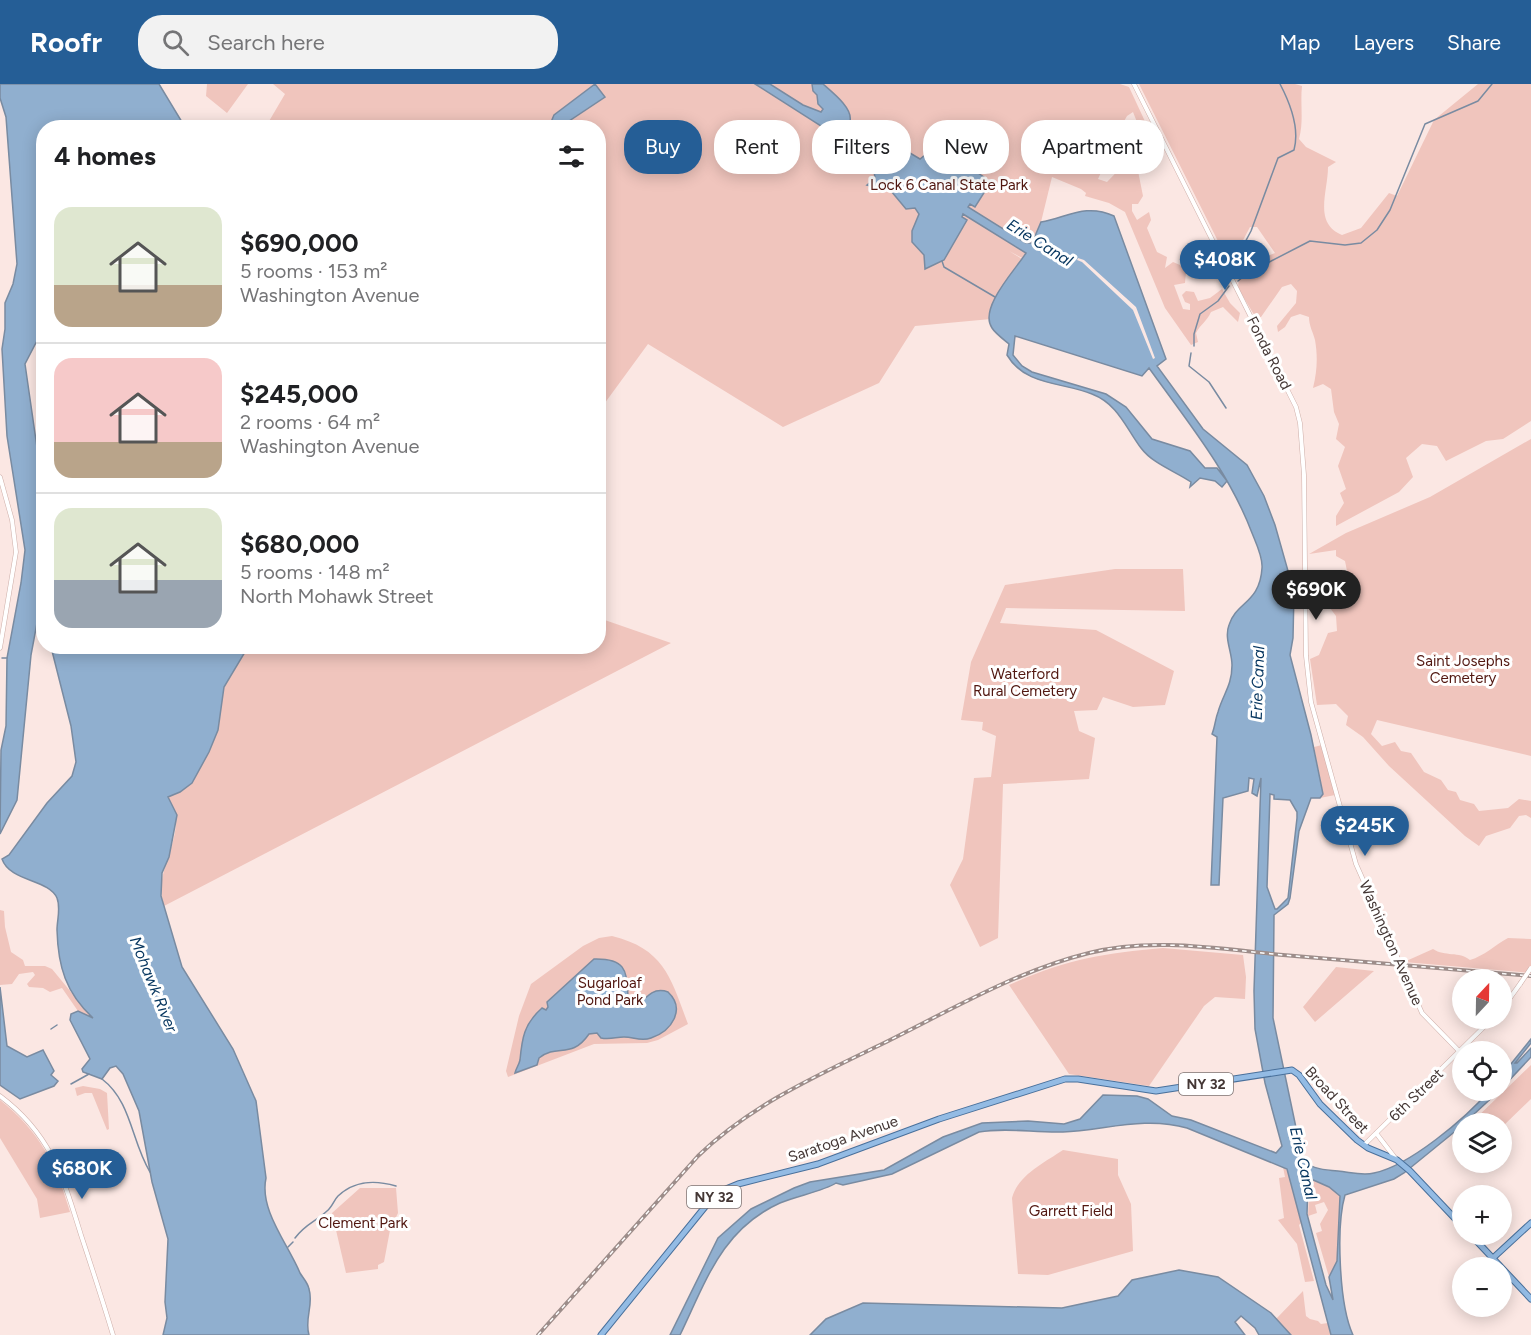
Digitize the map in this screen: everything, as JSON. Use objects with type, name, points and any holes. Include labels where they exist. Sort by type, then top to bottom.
[{"type":"main road","name":"Broad Street","points":[[1156,1091],[1290,1070],[1299,1075],[1320,1104],[1363,1145],[1397,1160],[1452,1215]]},
{"type":"main road","name":"Saratoga Avenue","points":[[601,1335],[709,1202],[721,1191],[738,1184],[840,1156],[939,1119],[1065,1079],[1156,1091]]},
{"type":"main road","points":[[1494,1257],[1531,1223]]},
{"type":"main road","points":[[1481,1245],[1492,1257]]},
{"type":"main road","points":[[1512,1278],[1531,1299]]},
{"type":"street","name":"Fonda Road","points":[[1134,84],[1296,407],[1301,436],[1303,503]]},
{"type":"street","points":[[0,477],[12,520],[16,552],[0,648]]},
{"type":"street","name":"Washington Avenue","points":[[1303,503],[1307,671],[1311,702],[1356,864],[1422,1013],[1452,1044]]},
{"type":"street","points":[[1512,995],[1531,968]]},
{"type":"street","name":"6th Street","points":[[1471,1041],[1482,1029]]},
{"type":"street","name":"6th Street","points":[[1363,1145],[1452,1060]]},
{"type":"street","points":[[0,1096],[27,1118],[42,1137],[57,1163],[113,1335]]},
{"type":"street","name":"Broad Street","points":[[1376,1133],[1397,1160]]},
{"type":"green space","points":[[207,84],[248,84],[227,113],[206,96]]},
{"type":"green space","name":"Lock 6 Canal State Park","points":[[273,84],[1120,84],[1129,87],[1144,120],[1136,120],[1133,112],[1125,120],[1021,120],[1021,174],[1100,174],[1098,179],[1107,182],[1115,174],[1139,174],[1143,196],[1138,204],[1132,204],[1132,211],[1137,220],[1149,212],[1151,220],[1147,228],[1157,252],[1167,257],[1165,268],[1173,262],[1180,265],[1186,272],[1185,283],[1174,285],[1183,309],[1190,310],[1190,304],[1185,302],[1182,295],[1186,291],[1194,292],[1198,301],[1210,298],[1222,289],[1230,303],[1240,313],[1238,322],[1223,307],[1211,312],[1196,333],[1198,342],[1191,345],[1165,308],[1125,212],[1109,203],[1085,196],[1086,193],[1081,189],[1052,177],[1041,222],[1024,259],[1009,251],[1022,259],[995,297],[991,319],[915,326],[879,383],[783,427],[648,344],[606,401],[606,120],[270,120],[285,94]]},
{"type":"green space","points":[[1139,84],[1295,84],[1302,86],[1299,139],[1306,147],[1336,162],[1328,167],[1324,206],[1328,223],[1333,230],[1342,235],[1361,228],[1389,193],[1397,196],[1434,120],[1478,84],[1531,84],[1531,421],[1503,439],[1486,441],[1446,461],[1437,446],[1422,444],[1406,458],[1413,477],[1399,492],[1336,526],[1336,516],[1344,503],[1340,493],[1346,489],[1338,466],[1345,447],[1336,439],[1339,424],[1334,412],[1331,389],[1323,384],[1313,388],[1317,352],[1309,317],[1300,314],[1291,317],[1285,327],[1278,332],[1277,326],[1296,303],[1297,291],[1291,284],[1282,287],[1261,317],[1256,318],[1238,288],[1239,277],[1265,257],[1275,253],[1257,227],[1250,227],[1230,265],[1164,134],[1164,120],[1157,120]]},
{"type":"green space","name":"Saint Josephs Cemetery","points":[[1531,439],[1531,756],[1377,720],[1371,734],[1382,746],[1395,742],[1401,751],[1411,753],[1424,772],[1441,780],[1448,790],[1456,792],[1460,800],[1474,804],[1479,811],[1508,808],[1519,799],[1531,801],[1531,818],[1526,815],[1519,816],[1510,828],[1486,836],[1479,846],[1465,836],[1389,766],[1363,737],[1346,725],[1348,716],[1336,704],[1317,705],[1310,659],[1319,655],[1328,633],[1337,631],[1336,616],[1327,604],[1333,589],[1340,584],[1338,575],[1347,571],[1345,561],[1336,556],[1336,550],[1309,554],[1346,533],[1430,497]]},
{"type":"green space","name":"Waterford Rural Cemetery","points":[[1115,569],[1183,569],[1185,611],[1006,608],[1000,623],[1096,630],[1174,671],[1165,705],[1133,707],[1103,697],[1097,710],[1074,711],[1079,731],[1095,738],[1089,779],[1003,784],[998,938],[980,947],[950,885],[963,859],[974,778],[991,777],[996,736],[982,730],[983,722],[961,720],[971,662],[1005,585]]},
{"type":"green space","points":[[606,620],[671,643],[164,906],[162,883],[173,841],[176,818],[168,796],[180,792],[192,783],[209,752],[218,730],[224,687],[244,654],[606,654]]},
{"type":"green space","points":[[1322,745],[1335,795],[1320,798],[1323,793],[1314,747]]},
{"type":"green space","points":[[0,910],[4,911],[11,952],[23,960],[25,966],[45,966],[52,969],[94,1020],[80,1014],[62,988],[50,992],[43,988],[29,987],[27,984],[35,975],[33,972],[19,974],[12,984],[0,985]]},
{"type":"green space","name":"Sugarloaf Pond Park","points":[[612,936],[644,949],[664,968],[688,1024],[658,1040],[647,1043],[594,1044],[508,1077],[506,1071],[519,1016],[531,984],[583,946],[599,938]]},
{"type":"green space","points":[[1508,938],[1531,939],[1531,973],[1512,971],[1512,969],[1404,962],[1433,949],[1470,960]]},
{"type":"green space","points":[[1163,948],[1243,955],[1246,977],[1245,999],[1215,997],[1204,1006],[1149,1086],[1069,1074],[1009,985],[1048,969],[1084,959],[1121,952]]},
{"type":"green space","points":[[1336,967],[1374,971],[1315,1022],[1303,1007]]},
{"type":"green space","points":[[1531,1065],[1531,1099],[1512,1117],[1512,1113],[1481,1113],[1494,1101],[1512,1101],[1512,1083]]},
{"type":"green space","points":[[83,1086],[100,1089],[107,1093],[109,1129],[107,1130],[92,1093],[77,1096],[75,1088]]},
{"type":"green space","points":[[0,1100],[26,1124],[45,1150],[59,1179],[70,1212],[40,1218],[37,1199],[0,1138]]},
{"type":"green space","name":"Garrett Field","points":[[1063,1150],[1118,1159],[1118,1175],[1131,1204],[1133,1251],[1048,1275],[1018,1274],[1012,1198],[1026,1176]]},
{"type":"green space","points":[[1283,1167],[1288,1171],[1314,1281],[1305,1282],[1297,1244],[1278,1220],[1284,1218],[1279,1178],[1285,1177]]},
{"type":"green space","points":[[1310,1179],[1329,1187],[1340,1196],[1337,1261],[1329,1277],[1316,1233],[1322,1231],[1320,1224],[1328,1210],[1324,1202],[1315,1205],[1317,1213],[1308,1216]]},
{"type":"green space","name":"Clement Park","points":[[360,1188],[396,1188],[398,1213],[390,1230],[384,1262],[378,1265],[378,1269],[346,1273],[332,1213]]},
{"type":"green space","points":[[1303,1291],[1306,1316],[1321,1324],[1328,1323],[1331,1335],[1291,1335],[1276,1319]]},
{"type":"water","points":[[0,84],[159,84],[181,120],[36,120],[36,343],[25,364],[36,440],[36,628],[31,655],[17,800],[0,834],[1,750],[6,726],[7,658],[25,550],[7,436],[2,349],[5,303],[13,284],[17,264],[6,117],[0,98]]},
{"type":"water","points":[[595,84],[605,97],[570,120],[552,120],[554,115]]},
{"type":"water","points":[[755,84],[770,84],[803,105],[821,112],[823,109],[818,104],[812,84],[823,84],[845,106],[850,120],[812,120]]},
{"type":"water","name":"Erie Canal","points":[[911,154],[920,159],[923,157],[923,174],[980,174],[984,177],[983,183],[987,188],[975,207],[970,204],[968,207],[1026,243],[1032,243],[1041,222],[1086,211],[1104,212],[1114,216],[1166,359],[1157,366],[1203,429],[1247,465],[1264,496],[1275,525],[1294,592],[1293,638],[1290,655],[1311,735],[1323,794],[1320,798],[1311,798],[1299,831],[1290,898],[1288,904],[1274,915],[1273,1018],[1303,1161],[1319,1169],[1370,1174],[1404,1161],[1452,1127],[1452,1134],[1404,1173],[1394,1179],[1345,1195],[1340,1226],[1340,1265],[1348,1322],[1353,1335],[1331,1335],[1287,1169],[1187,1128],[1140,1123],[1063,1132],[1000,1130],[979,1132],[892,1174],[843,1185],[836,1183],[780,1203],[760,1214],[730,1242],[708,1276],[680,1335],[670,1335],[718,1238],[751,1209],[810,1182],[884,1170],[943,1137],[982,1123],[1028,1121],[1064,1124],[1080,1119],[1103,1095],[1137,1096],[1148,1099],[1172,1116],[1191,1120],[1276,1153],[1282,1146],[1265,1083],[1255,1029],[1254,991],[1261,778],[1257,796],[1252,793],[1254,779],[1249,778],[1248,791],[1223,798],[1219,885],[1211,885],[1217,737],[1212,734],[1232,672],[1228,630],[1232,617],[1257,588],[1262,568],[1259,550],[1243,511],[1227,481],[1222,487],[1215,481],[1200,478],[1190,487],[1191,482],[1152,459],[1141,448],[1121,417],[1101,398],[1081,390],[1034,378],[1015,365],[1007,355],[1009,344],[993,330],[989,320],[994,299],[1026,253],[963,214],[962,217],[967,220],[944,260],[925,269],[924,255],[912,242],[912,231],[919,214],[915,208],[906,209],[891,191],[867,185],[875,178],[874,174],[911,174]],"holes":[[[1015,336],[1142,376],[1149,368],[1227,481],[1217,468],[1205,468],[1190,451],[1152,439],[1126,407],[1106,394],[1032,372],[1022,366],[1013,355]],[[1270,794],[1274,795],[1274,799],[1290,800],[1297,812],[1288,898],[1277,909],[1275,909],[1267,887]],[[1311,1179],[1329,1187],[1340,1196],[1337,1261],[1329,1277],[1333,1300],[1326,1285],[1307,1214],[1308,1183]]]},
{"type":"water","name":"Mohawk River","points":[[53,654],[244,654],[224,687],[218,730],[209,752],[192,783],[168,797],[177,815],[169,857],[162,873],[161,896],[182,967],[233,1049],[256,1101],[267,1202],[276,1227],[307,1283],[310,1295],[309,1335],[163,1335],[167,1318],[165,1302],[168,1239],[152,1182],[139,1111],[123,1074],[116,1066],[110,1068],[102,1079],[83,1072],[82,1069],[90,1059],[70,1020],[71,1014],[78,1011],[93,1018],[76,999],[62,968],[57,930],[59,910],[57,898],[46,887],[13,872],[2,859],[9,855],[47,803],[72,776],[76,762],[71,726]]},
{"type":"water","points":[[594,959],[615,962],[621,966],[625,972],[629,1005],[638,1006],[655,992],[668,992],[676,1005],[674,1019],[670,1025],[658,1035],[644,1040],[624,1037],[604,1039],[597,1033],[589,1034],[576,1047],[546,1054],[539,1058],[537,1065],[515,1073],[525,1032],[531,1020],[542,1008],[546,1010],[547,1002]]},
{"type":"water","points":[[0,987],[7,1046],[27,1057],[43,1050],[54,1071],[51,1075],[58,1081],[54,1086],[20,1099],[0,1085]]},
{"type":"water","points":[[1531,1039],[1531,1043],[1515,1063],[1531,1048],[1531,1057],[1512,1077],[1512,1063]]},
{"type":"water","points":[[1480,1101],[1488,1101],[1475,1113],[1467,1113]]},
{"type":"water","points":[[1179,1270],[1218,1277],[1271,1313],[1291,1335],[1259,1335],[1255,1328],[1241,1316],[1235,1322],[1245,1335],[810,1335],[826,1319],[863,1303],[1062,1308],[1118,1296],[1132,1280]]},
{"type":"pier","points":[[1078,258],[1084,260],[1136,307],[1155,358],[1153,359],[1133,310],[1082,262],[1077,260]]},
{"type":"waterway","points":[[1232,267],[1251,231],[1278,158],[1294,150],[1295,124],[1280,84]]},
{"type":"waterway","points":[[1238,281],[1248,273],[1310,241],[1345,245],[1361,243],[1377,230],[1390,210],[1425,124],[1478,101],[1492,84]]},
{"type":"waterway","points":[[942,261],[944,267],[995,297]]},
{"type":"waterway","points":[[1194,346],[1194,334],[1200,314],[1218,301],[1229,286]]},
{"type":"waterway","points":[[1191,353],[1189,366],[1209,382],[1226,408]]},
{"type":"waterway","points":[[2,658],[7,658]]},
{"type":"waterway","points":[[51,1029],[57,1025]]},
{"type":"waterway","points":[[71,1084],[89,1074]]},
{"type":"waterway","points":[[102,1079],[112,1088],[125,1110],[150,1172]]},
{"type":"waterway","points":[[295,1238],[303,1229],[323,1215],[338,1196],[351,1187],[373,1182],[396,1186]]},
{"type":"waterway","points":[[288,1247],[293,1242]]},
{"type":"railway","points":[[538,1335],[698,1156],[740,1121],[809,1080],[983,993],[1035,970],[1113,948],[1161,945],[1531,976]]}]
